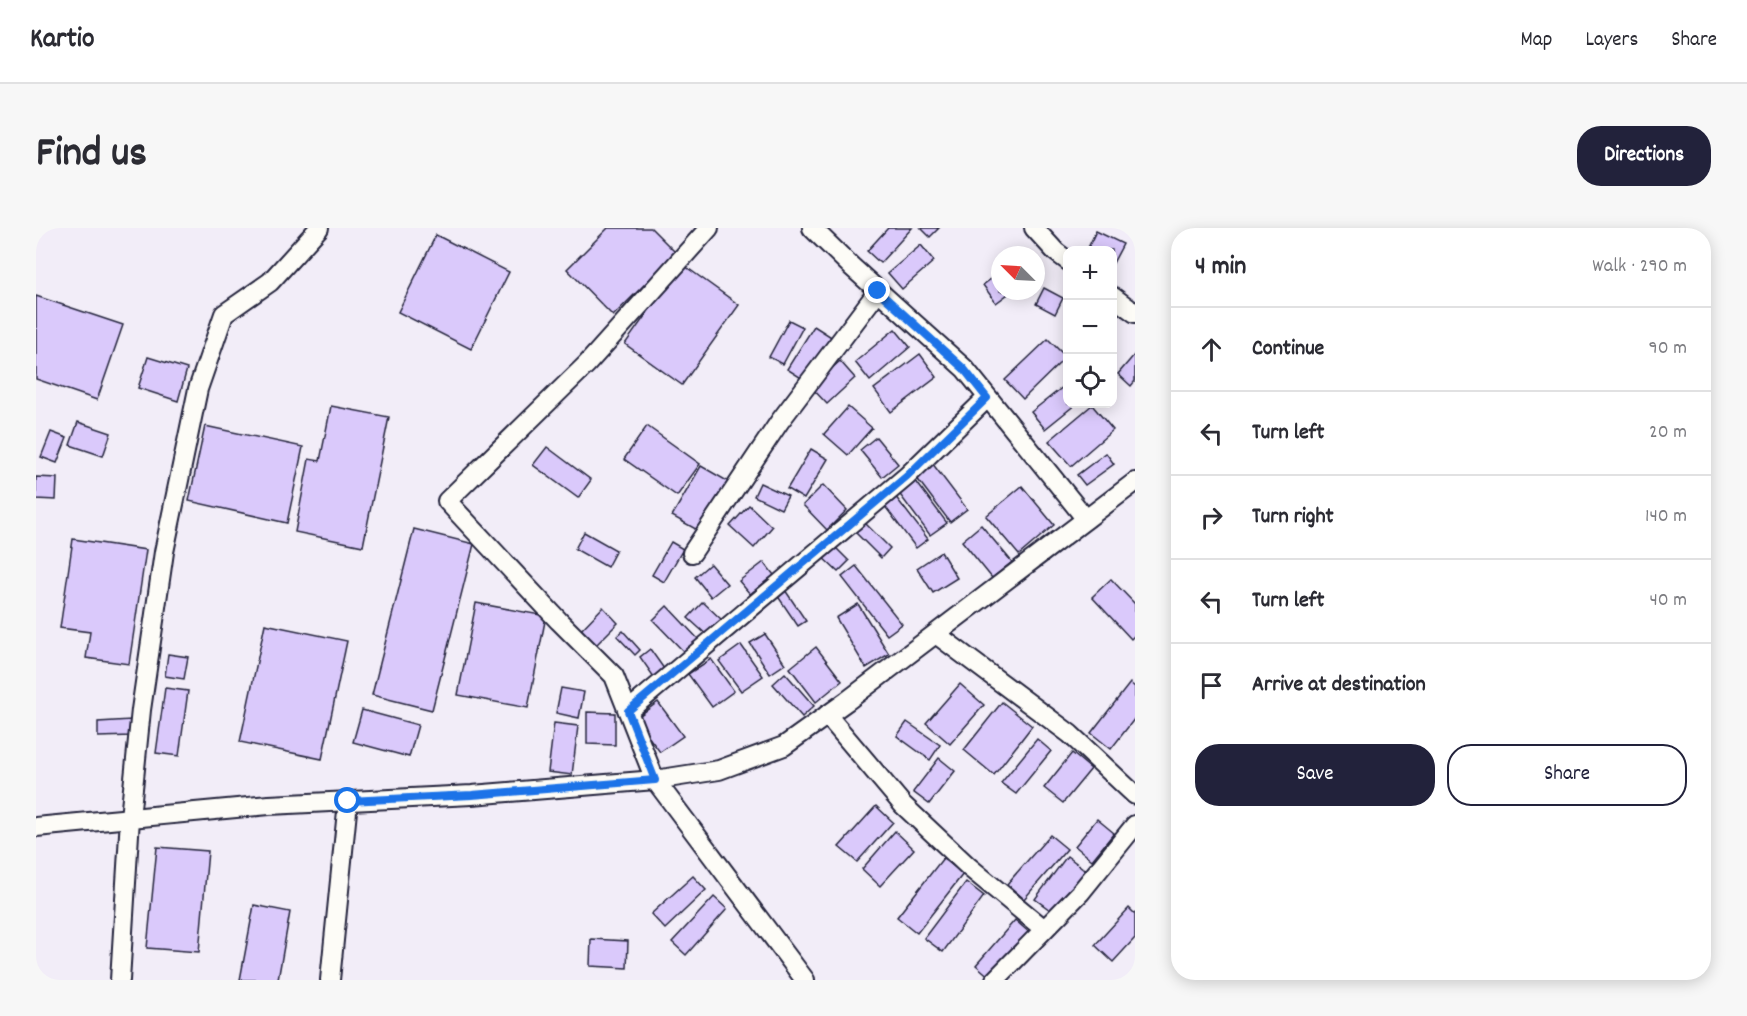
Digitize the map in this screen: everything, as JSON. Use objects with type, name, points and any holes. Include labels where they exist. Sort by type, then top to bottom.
[{"type":"street","points":[[120,980],[130,818],[141,710],[164,552],[198,389],[224,314],[270,282],[319,228]]},
{"type":"street","points":[[709,228],[587,364],[447,501],[559,621],[614,676],[655,780],[805,980]]},
{"type":"street","points":[[812,228],[964,369],[1086,519]]},
{"type":"street","points":[[1034,228],[1063,257]]},
{"type":"street","points":[[692,553],[780,421],[878,291]]},
{"type":"street","points":[[1117,299],[1135,313]]},
{"type":"street","points":[[628,711],[907,476],[987,398]]},
{"type":"street","points":[[36,827],[269,805],[472,795],[655,780],[719,770],[784,746],[936,634],[1135,482]]},
{"type":"street","points":[[936,634],[1070,734],[1135,795]]},
{"type":"street","points":[[826,715],[903,805],[969,867],[1044,930]]},
{"type":"street","points":[[330,980],[348,801]]},
{"type":"street","points":[[995,980],[1080,893],[1135,825]]},
{"type":"building","points":[[608,228],[651,228],[676,253],[613,316],[567,269]]},
{"type":"building","points":[[888,228],[912,228],[880,263],[867,251]]},
{"type":"building","points":[[921,228],[939,228],[930,237]]},
{"type":"building","points":[[1096,231],[1123,244],[1117,255],[1117,246],[1089,246]]},
{"type":"building","points":[[436,235],[509,272],[471,349],[398,312]]},
{"type":"building","points":[[921,245],[934,261],[902,289],[888,273]]},
{"type":"building","points":[[682,264],[739,305],[682,385],[625,344]]},
{"type":"building","points":[[991,279],[991,296],[983,285]]},
{"type":"building","points":[[1045,289],[1063,298],[1055,314],[1036,304],[1038,300],[1045,300]]},
{"type":"building","points":[[36,296],[123,325],[97,400],[36,379]]},
{"type":"building","points":[[789,320],[803,327],[783,364],[769,357]]},
{"type":"building","points":[[814,326],[833,338],[806,381],[787,369]]},
{"type":"building","points":[[895,329],[910,347],[870,381],[855,362]]},
{"type":"building","points":[[1048,339],[1063,354],[1063,360],[1023,399],[1005,380]]},
{"type":"building","points":[[920,354],[937,377],[891,412],[874,389]]},
{"type":"building","points":[[1135,354],[1135,381],[1131,386],[1118,374]]},
{"type":"building","points":[[148,357],[187,369],[178,401],[138,388]]},
{"type":"building","points":[[840,361],[855,378],[827,404],[811,387]]},
{"type":"building","points":[[1063,387],[1063,408],[1071,408],[1045,429],[1031,412]]},
{"type":"building","points":[[331,406],[389,417],[363,546],[295,532],[309,459],[320,461]]},
{"type":"building","points":[[848,407],[872,428],[848,455],[824,434]]},
{"type":"building","points":[[1088,408],[1095,408],[1113,430],[1071,466],[1049,441]]},
{"type":"building","points":[[78,422],[111,433],[103,456],[70,445]]},
{"type":"building","points":[[205,426],[303,447],[287,523],[189,501]]},
{"type":"building","points":[[647,426],[700,464],[677,496],[624,459]]},
{"type":"building","points":[[51,432],[67,438],[57,463],[41,457]]},
{"type":"building","points":[[876,437],[898,464],[882,477],[860,450]]},
{"type":"building","points":[[547,447],[591,480],[578,498],[533,465]]},
{"type":"building","points":[[811,449],[828,459],[804,499],[787,489]]},
{"type":"building","points":[[1106,453],[1114,464],[1085,485],[1077,475]]},
{"type":"building","points":[[929,459],[967,509],[950,522],[913,473]]},
{"type":"building","points":[[701,466],[729,482],[701,532],[672,516]]},
{"type":"building","points":[[912,476],[947,523],[930,535],[895,488]]},
{"type":"building","points":[[36,477],[57,478],[56,500],[36,499]]},
{"type":"building","points":[[760,483],[788,496],[781,509],[754,496]]},
{"type":"building","points":[[823,485],[847,510],[827,530],[803,505]]},
{"type":"building","points":[[1022,486],[1054,525],[1019,555],[986,516]]},
{"type":"building","points":[[895,496],[928,539],[916,548],[884,505]]},
{"type":"building","points":[[749,505],[772,527],[754,548],[730,526]]},
{"type":"building","points":[[862,520],[890,548],[881,558],[852,529]]},
{"type":"building","points":[[981,525],[1012,562],[992,578],[962,541]]},
{"type":"building","points":[[414,529],[474,544],[432,710],[372,695]]},
{"type":"building","points":[[584,532],[616,550],[607,567],[575,549]]},
{"type":"building","points":[[73,539],[146,550],[129,664],[86,658],[90,632],[60,628]]},
{"type":"building","points":[[671,542],[683,549],[664,582],[652,575]]},
{"type":"building","points":[[832,544],[849,561],[838,572],[821,556]]},
{"type":"building","points":[[941,552],[957,578],[933,593],[917,568]]},
{"type":"building","points":[[764,562],[774,575],[750,594],[739,581]]},
{"type":"building","points":[[710,564],[727,584],[711,597],[695,577]]},
{"type":"building","points":[[856,566],[902,624],[887,635],[842,577]]},
{"type":"building","points":[[1111,579],[1135,604],[1135,635],[1131,639],[1092,597]]},
{"type":"building","points":[[785,590],[806,621],[798,626],[777,595]]},
{"type":"building","points":[[703,602],[723,621],[709,637],[688,618]]},
{"type":"building","points":[[476,603],[546,616],[528,708],[458,695]]},
{"type":"building","points":[[858,604],[889,654],[866,668],[836,618]]},
{"type":"building","points":[[667,606],[700,641],[686,654],[653,620]]},
{"type":"building","points":[[603,607],[618,623],[594,647],[579,632]]},
{"type":"building","points":[[265,624],[347,641],[322,759],[240,742]]},
{"type":"building","points":[[623,631],[640,650],[635,655],[617,636]]},
{"type":"building","points":[[765,634],[785,664],[770,674],[750,643]]},
{"type":"building","points":[[741,645],[763,676],[741,691],[719,661]]},
{"type":"building","points":[[816,647],[842,681],[816,702],[790,668]]},
{"type":"building","points":[[650,649],[667,673],[656,680],[640,657]]},
{"type":"building","points":[[168,654],[188,657],[184,679],[165,676]]},
{"type":"building","points":[[711,659],[734,691],[712,707],[688,674]]},
{"type":"building","points":[[785,673],[814,706],[802,717],[773,684]]},
{"type":"building","points":[[1130,683],[1135,687],[1135,718],[1111,749],[1091,733]]},
{"type":"building","points":[[960,684],[984,705],[950,744],[926,723]]},
{"type":"building","points":[[165,688],[188,691],[179,756],[156,753]]},
{"type":"building","points":[[561,688],[584,692],[579,718],[556,713]]},
{"type":"building","points":[[658,702],[683,736],[660,752],[635,719]]},
{"type":"building","points":[[1002,702],[1032,726],[994,775],[964,750]]},
{"type":"building","points":[[362,710],[418,725],[409,757],[353,742]]},
{"type":"building","points":[[587,712],[615,713],[615,745],[587,744]]},
{"type":"building","points":[[131,720],[132,736],[98,737],[98,722]]},
{"type":"building","points":[[907,722],[940,745],[930,760],[897,736]]},
{"type":"building","points":[[554,723],[578,726],[572,775],[548,772]]},
{"type":"building","points":[[1037,739],[1051,751],[1016,794],[1001,783]]},
{"type":"building","points":[[1072,753],[1091,769],[1063,803],[1044,788]]},
{"type":"building","points":[[939,758],[955,771],[929,804],[913,792]]},
{"type":"building","points":[[876,806],[893,822],[857,862],[839,847]]},
{"type":"building","points":[[1097,819],[1114,833],[1092,860],[1075,846]]},
{"type":"building","points":[[895,831],[914,849],[880,886],[862,869]]},
{"type":"building","points":[[1050,835],[1067,849],[1024,899],[1007,884]]},
{"type":"building","points":[[157,847],[208,851],[199,952],[147,948]]},
{"type":"building","points":[[1067,856],[1088,872],[1057,915],[1035,899]]},
{"type":"building","points":[[943,858],[963,874],[917,933],[897,917]]},
{"type":"building","points":[[693,876],[706,890],[665,929],[651,914]]},
{"type":"building","points":[[966,882],[984,896],[943,952],[924,938]]},
{"type":"building","points":[[714,897],[727,909],[686,955],[672,942]]},
{"type":"building","points":[[254,905],[290,912],[278,980],[240,980]]},
{"type":"building","points":[[1129,908],[1135,914],[1135,938],[1113,962],[1095,945]]},
{"type":"building","points":[[1015,920],[1031,934],[992,979],[976,965]]},
{"type":"building","points":[[591,939],[628,941],[627,968],[590,966]]},
{"type":"route","points":[[348,801],[472,795],[655,780],[628,711],[907,476],[987,398],[964,369],[878,291]]}]
